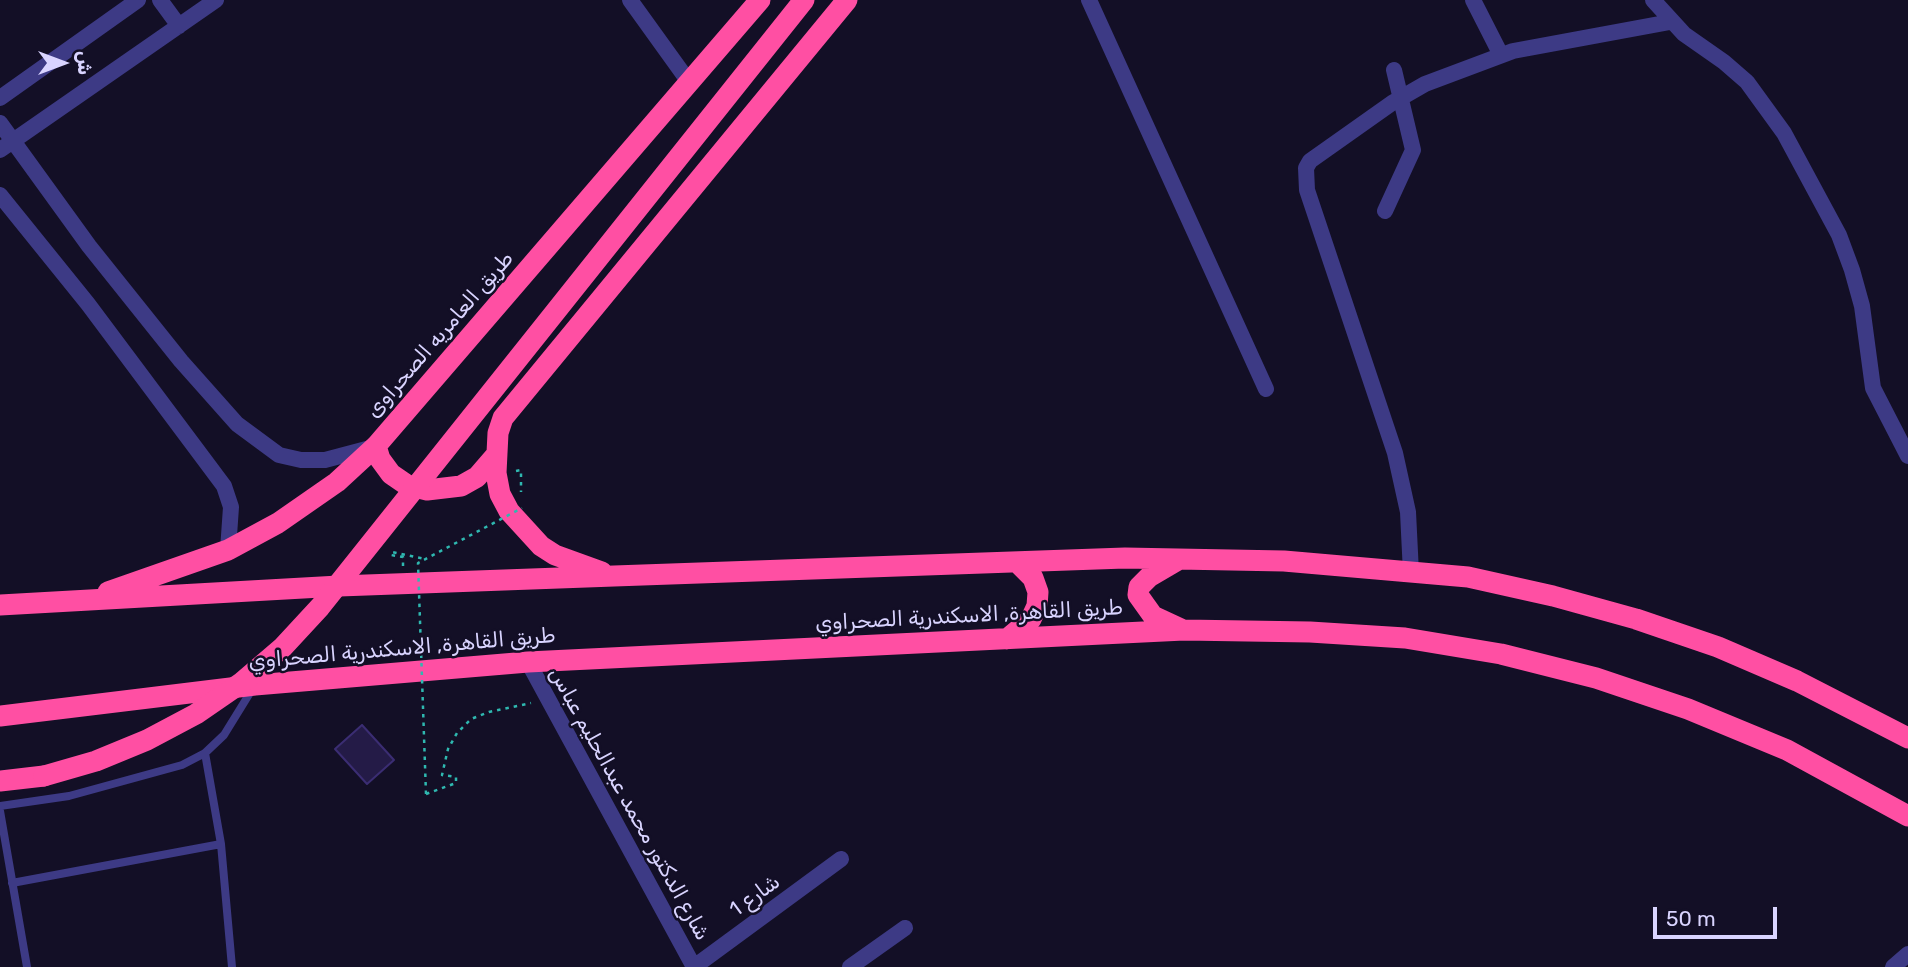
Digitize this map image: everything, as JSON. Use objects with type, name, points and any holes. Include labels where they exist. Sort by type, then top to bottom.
[{"type":"highway","name":"طريق العامريه الصحراوى","points":[[82,601],[228,550],[278,523],[337,482],[376,446],[760,0]]},
{"type":"highway","points":[[0,780],[44,776],[96,761],[147,740],[196,714],[241,682],[282,647],[320,607],[804,0]]},
{"type":"highway","points":[[614,576],[555,555],[528,535],[513,517],[500,494],[496,455],[503,418],[846,0]]},
{"type":"highway","points":[[376,446],[380,459],[391,474],[407,485],[427,490],[461,486],[477,477],[496,455]]},
{"type":"highway","points":[[1178,560],[1149,577],[1139,587],[1138,595],[1153,616],[1184,631]]},
{"type":"highway","points":[[0,606],[340,586],[614,576],[1017,562],[1284,561],[1468,577],[1553,596],[1636,619],[1797,681],[1908,738]]},
{"type":"highway","points":[[1007,639],[1031,619],[1037,606],[1038,592],[1033,578],[1017,562]]},
{"type":"highway","name":"طريق القاهرة, الاسكندرية الصحراوي","points":[[0,716],[255,685],[528,662],[1184,631],[1310,632],[1405,638],[1501,654],[1596,678],[1688,709],[1787,750],[1908,816]]},
{"type":"street","points":[[0,98],[138,0]]},
{"type":"street","points":[[160,0],[178,26]]},
{"type":"street","points":[[6,146],[216,0]]},
{"type":"street","points":[[630,0],[689,82]]},
{"type":"street","points":[[1089,0],[1266,389]]},
{"type":"street","points":[[1473,0],[1501,55]]},
{"type":"street","points":[[1653,0],[1671,22],[1747,82],[1784,133],[1839,235],[1862,306],[1873,388],[1908,456]]},
{"type":"street","points":[[1411,573],[1408,512],[1395,453],[1304,176],[1310,161],[1401,97],[1425,84],[1501,55],[1671,22]]},
{"type":"street","points":[[1385,211],[1413,150],[1394,70]]},
{"type":"street","points":[[0,123],[6,146],[181,361],[252,436],[279,454],[301,460],[325,460],[376,446]]},
{"type":"street","points":[[0,195],[88,304],[225,486],[231,515],[228,550]]},
{"type":"street","name":"شارع الدكتور محمد عبدالحليم عباس","points":[[528,662],[694,967]]},
{"type":"street","name":"شارع 1","points":[[694,967],[841,859]]},
{"type":"street","points":[[850,967],[905,928]]},
{"type":"street","points":[[1893,967],[1908,954]]},
{"type":"lane","points":[[27,967],[0,808],[69,796],[182,765],[205,753],[224,735],[255,685]]},
{"type":"lane","points":[[205,753],[221,844],[232,967]]},
{"type":"lane","points":[[12,883],[221,844]]},
{"type":"path","points":[[516,490],[516,470],[521,470],[522,508],[418,563],[425,794],[456,783],[456,776],[442,775],[448,749],[457,733],[471,719],[489,712],[548,699]]},
{"type":"path","points":[[403,556],[391,555],[392,552],[425,559]]},
{"type":"building","points":[[362,725],[394,760],[367,784],[335,749]]}]
